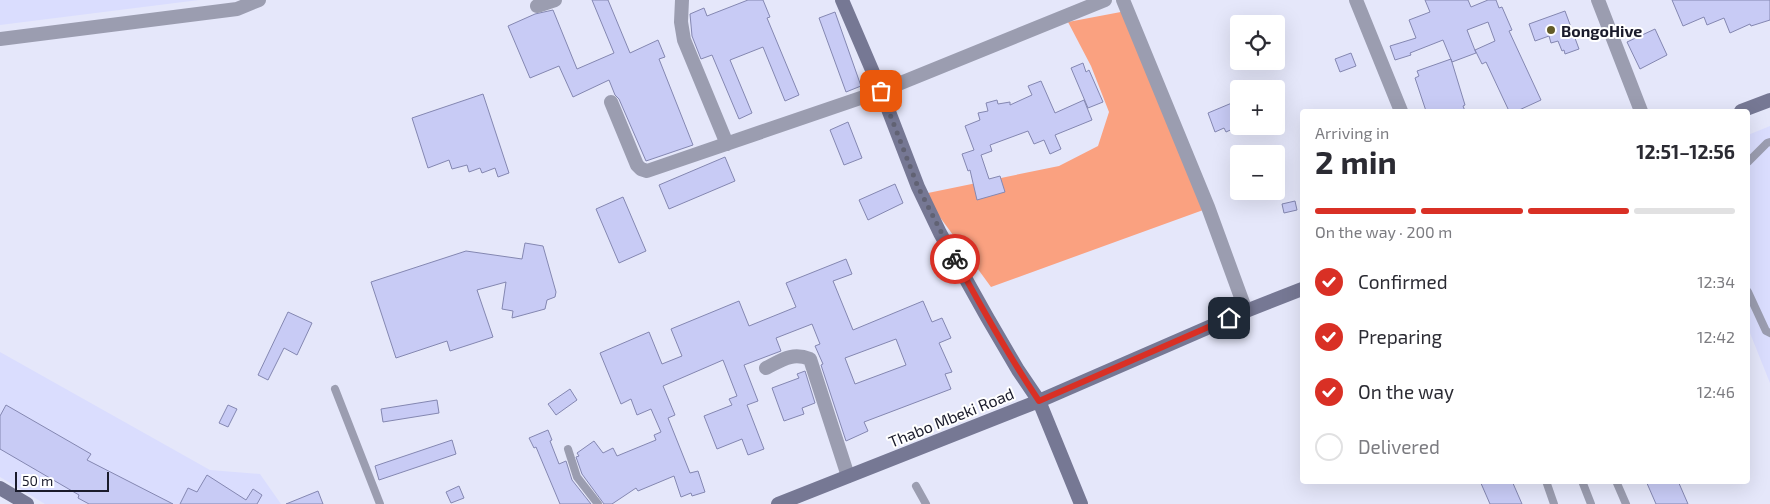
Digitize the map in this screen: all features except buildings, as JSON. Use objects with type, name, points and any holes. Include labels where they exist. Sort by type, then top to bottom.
[{"type":"main road","points":[[842,0],[881,91],[918,187],[940,233],[987,317],[1018,370],[1039,401],[1081,504]]},
{"type":"main road","points":[[1746,109],[1770,100]]},
{"type":"main road","name":"Thabo Mbeki Road","points":[[778,504],[1039,401],[1246,311],[1300,290]]},
{"type":"main road","points":[[0,488],[27,504]]},
{"type":"street","points":[[0,39],[237,9],[259,0]]},
{"type":"street","points":[[537,6],[555,0]]},
{"type":"street","points":[[682,0],[681,22],[684,40],[728,144]]},
{"type":"street","points":[[611,102],[637,165],[640,169],[654,170],[881,91],[1105,0]]},
{"type":"street","points":[[1122,0],[1208,207],[1246,311]]},
{"type":"street","points":[[1356,0],[1400,109]]},
{"type":"street","points":[[1598,0],[1641,109]]},
{"type":"street","points":[[766,368],[793,355],[810,359],[848,476]]},
{"type":"lane","points":[[1750,160],[1770,142]]},
{"type":"lane","points":[[1750,296],[1766,331],[1770,333]]},
{"type":"lane","points":[[335,388],[380,504]]},
{"type":"lane","points":[[568,449],[577,477],[598,504]]},
{"type":"lane","points":[[1547,484],[1554,504]]},
{"type":"lane","points":[[1583,484],[1591,504]]},
{"type":"lane","points":[[1617,484],[1626,504]]},
{"type":"lane","points":[[916,486],[926,504]]},
{"type":"shaded area","points":[[0,0],[199,0],[0,25]]},
{"type":"shaded area","points":[[1126,11],[1206,209],[991,287],[923,194],[1059,166],[1098,146],[1109,112],[1091,66],[1068,22]]},
{"type":"shaded area","points":[[1770,126],[1770,383],[1750,333],[1750,134]]},
{"type":"shaded area","points":[[0,352],[210,470],[260,474],[281,504],[45,504],[0,477]]},
{"type":"way so far","points":[[881,91],[918,187],[955,259]]},
{"type":"place","name":"BongoHive","points":[[1551,30]]},
{"type":"route","points":[[955,259],[1018,370],[1039,401],[1229,318]]}]
